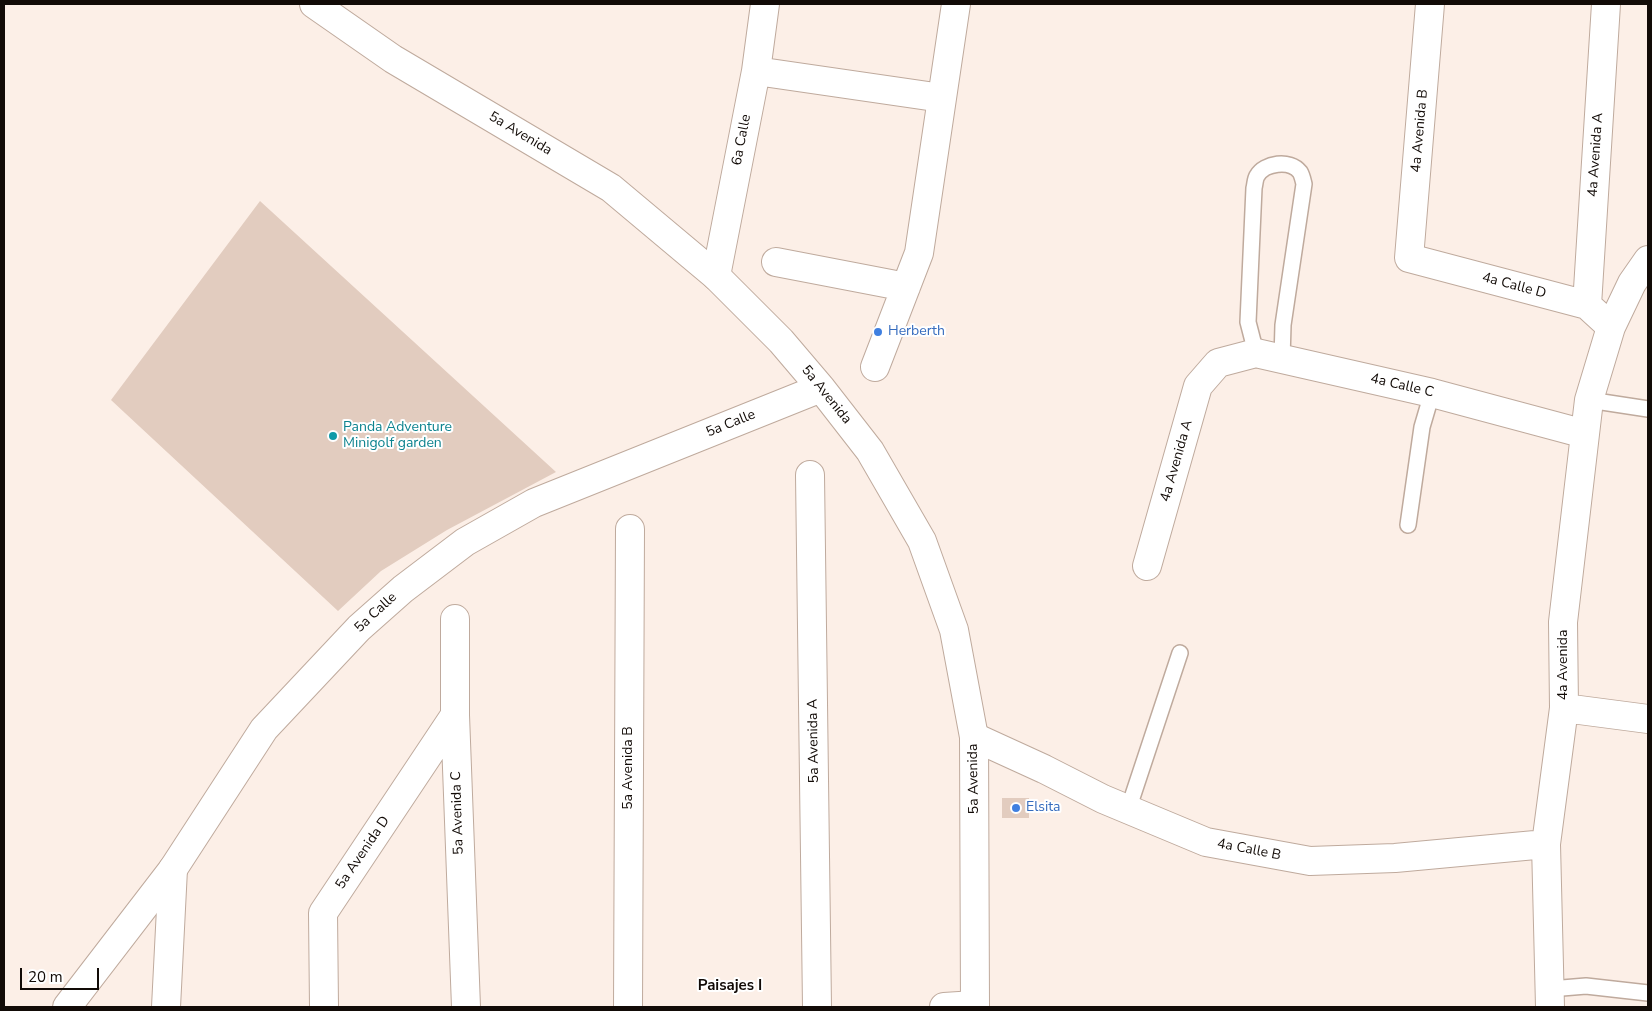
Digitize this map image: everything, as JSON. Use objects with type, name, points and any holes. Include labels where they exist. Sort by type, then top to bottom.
[{"type":"street","name":"5a Avenida","points":[[314,4],[394,59],[611,188],[716,276],[781,341],[821,388],[870,451],[922,541],[954,630],[974,737],[975,1006]]},
{"type":"street","name":"6a Calle","points":[[716,276],[756,71],[765,4]]},
{"type":"street","points":[[875,367],[919,253],[956,4]]},
{"type":"street","name":"4a Avenida B","points":[[1409,258],[1430,4]]},
{"type":"street","name":"4a Avenida A","points":[[1587,305],[1606,4]]},
{"type":"street","points":[[756,71],[942,98]]},
{"type":"street","name":"4a Calle D","points":[[1409,258],[1587,305],[1611,327]]},
{"type":"street","points":[[1611,327],[1632,283],[1648,260]]},
{"type":"street","points":[[776,262],[906,286]]},
{"type":"street","name":"4a Avenida","points":[[1550,998],[1546,844],[1564,708],[1563,622],[1590,400],[1611,327]]},
{"type":"street","name":"4a Calle C","points":[[1218,363],[1256,353],[1432,393],[1585,434]]},
{"type":"street","name":"4a Avenida A","points":[[1147,566],[1198,386],[1218,363]]},
{"type":"street","name":"5a Calle","points":[[67,1007],[173,869],[264,729],[359,628],[403,589],[465,542],[534,503],[821,388]]},
{"type":"street","name":"5a Avenida A","points":[[810,475],[817,1007]]},
{"type":"street","name":"5a Avenida B","points":[[628,1007],[630,528]]},
{"type":"street","name":"5a Avenida C","points":[[454,619],[455,715],[466,1007]]},
{"type":"street","points":[[1564,708],[1648,719]]},
{"type":"street","name":"5a Avenida D","points":[[324,1007],[323,913],[455,715]]},
{"type":"street","name":"4a Calle B","points":[[974,737],[1103,799],[1206,842],[1310,861],[1394,858],[1546,844]]},
{"type":"street","points":[[166,1007],[173,869]]},
{"type":"street","points":[[944,1007],[975,1006]]},
{"type":"lane","points":[[1256,353],[1248,322],[1254,188],[1257,176],[1265,168],[1279,164],[1292,166],[1300,172],[1304,184],[1282,325],[1282,359]]},
{"type":"lane","points":[[1408,524],[1422,427],[1432,393]]},
{"type":"lane","points":[[1590,400],[1648,409]]},
{"type":"lane","points":[[1128,810],[1180,653]]},
{"type":"lane","points":[[1550,998],[1586,986],[1648,993]]},
{"type":"building","name":"Panda Adventure Minigolf garden","points":[[260,201],[556,472],[447,530],[381,571],[338,611],[111,400]]},
{"type":"building","name":"Elsita","points":[[1002,798],[1029,798],[1029,818],[1002,818]]},
{"type":"place","name":"Herberth","points":[[878,332]]},
{"type":"place","name":"Panda Adventure Minigolf garden","points":[[333,436]]},
{"type":"place","name":"Elsita","points":[[1016,808]]},
{"type":"district","name":"Paisajes I","points":[[730,986]]}]
